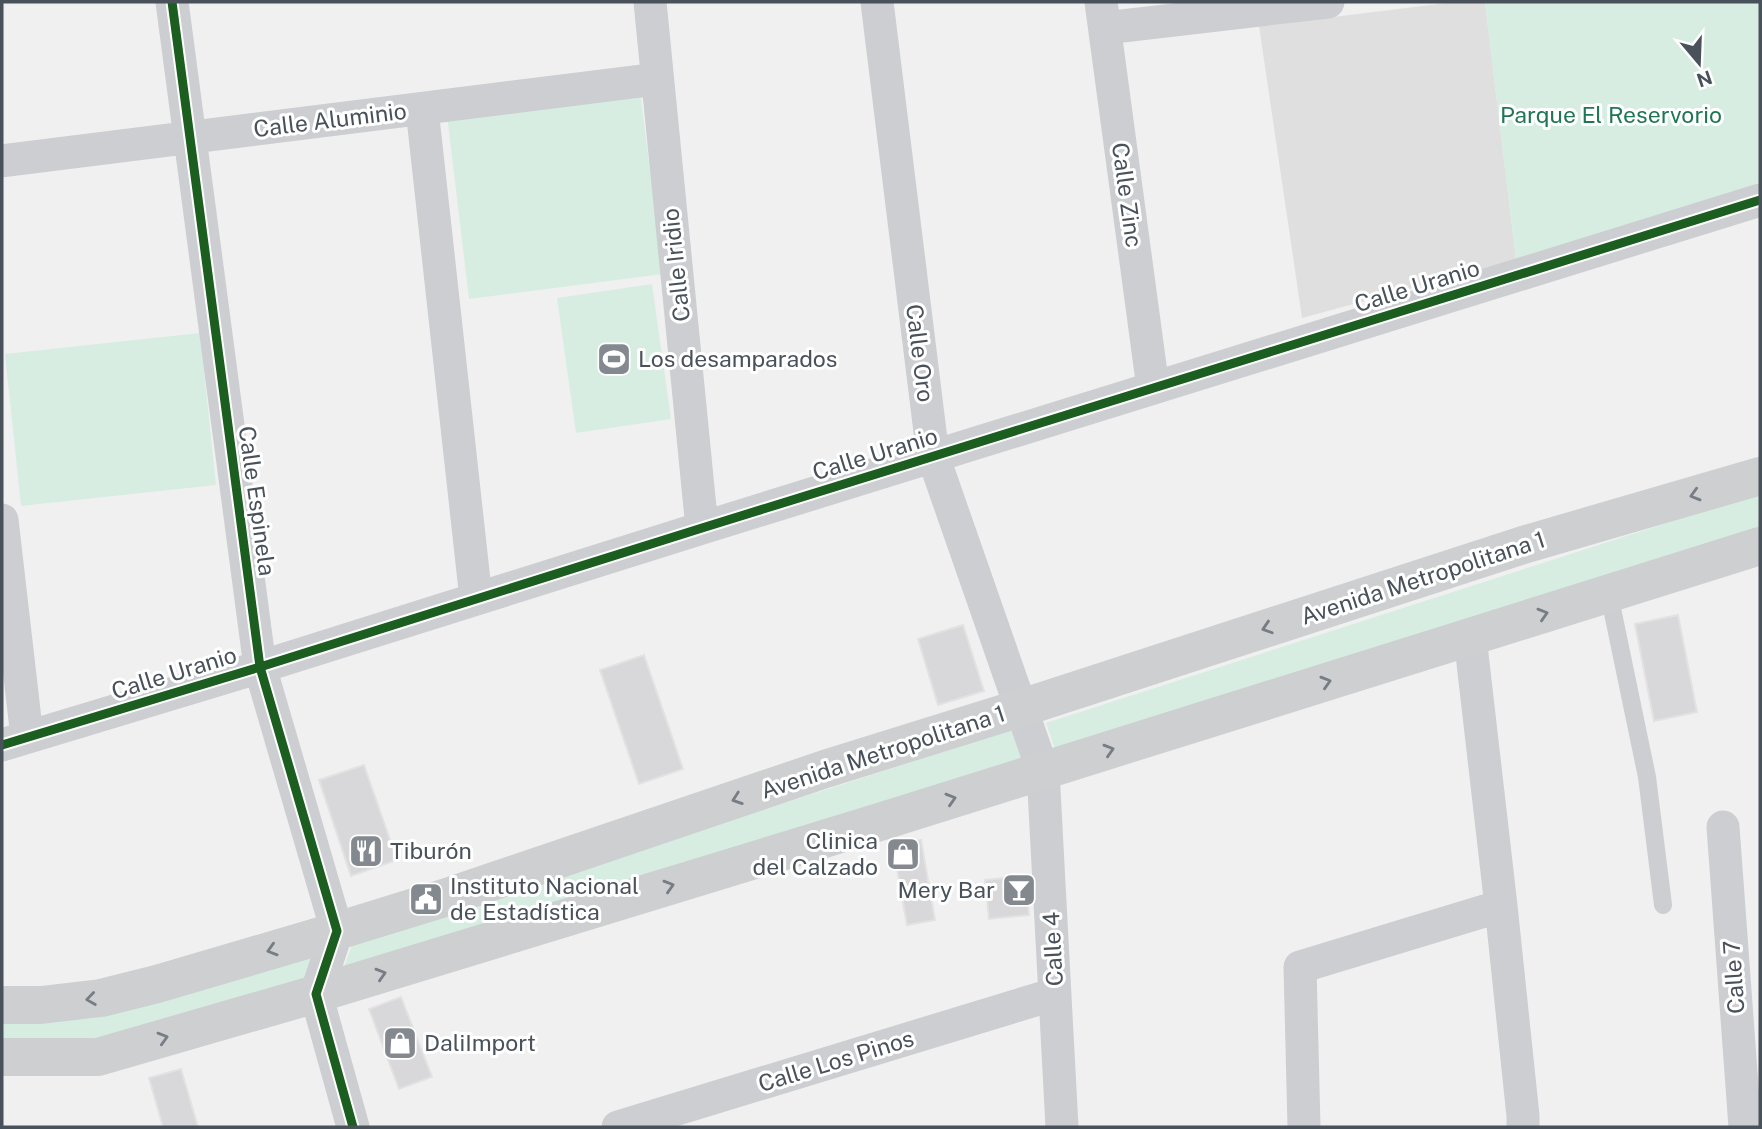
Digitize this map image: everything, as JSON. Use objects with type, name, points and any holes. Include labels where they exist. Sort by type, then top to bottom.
[{"type":"main road","name":"Avenida Metropolitana 1","points":[[2,1006],[41,1005],[101,998],[337,931],[444,898],[825,769],[1523,545],[1760,476]]},
{"type":"main road","points":[[2,1057],[98,1057],[316,994],[1760,547]]},
{"type":"street","name":"Calle Espinela","points":[[172,2],[260,667],[337,931]]},
{"type":"street","name":"Calle Iridio","points":[[650,2],[702,528]]},
{"type":"street","name":"Calle Oro","points":[[877,2],[933,456],[1043,771]]},
{"type":"street","points":[[1103,15],[1328,2]]},
{"type":"street","name":"Calle Zinc","points":[[1103,15],[1153,388]]},
{"type":"street","name":"Calle Aluminio","points":[[2,161],[657,79]]},
{"type":"street","points":[[422,108],[476,599]]},
{"type":"street","name":"Calle Uranio","points":[[14,741],[260,667],[1760,200]]},
{"type":"street","points":[[2,520],[14,741]]},
{"type":"street","points":[[1470,637],[1501,906],[1523,1115],[1522,1127]]},
{"type":"street","name":"Calle 4","points":[[1043,771],[1062,1127]]},
{"type":"street","name":"Calle 7","points":[[1723,827],[1745,1127]]},
{"type":"street","points":[[1304,1127],[1300,967],[1501,906]]},
{"type":"street","points":[[337,931],[316,994],[353,1127]]},
{"type":"street","name":"Calle Los Pinos","points":[[618,1127],[1055,994]]},
{"type":"lane","points":[[1609,594],[1647,777],[1663,905]]},
{"type":"shaded area","points":[[1455,2],[1485,2],[1516,260],[1302,318],[1259,26]]},
{"type":"green space","name":"Parque El Reservorio","points":[[1485,2],[1760,2],[1760,186],[1516,260]]},
{"type":"green space","points":[[640,91],[663,274],[469,299],[447,115]]},
{"type":"green space","name":"Los desamparados","points":[[652,284],[671,419],[576,433],[557,298]]},
{"type":"green space","points":[[200,333],[216,485],[21,506],[5,354]]},
{"type":"green space","points":[[1760,493],[1760,534],[1057,755],[1046,723]]},
{"type":"green space","points":[[1011,730],[1024,763],[343,970],[353,942]]},
{"type":"green space","points":[[313,951],[305,985],[103,1041],[2,1040],[2,1015]]},
{"type":"building","points":[[1678,615],[1697,712],[1654,721],[1635,624]]},
{"type":"building","points":[[963,625],[984,691],[938,705],[918,639]]},
{"type":"building","points":[[644,655],[683,769],[639,784],[600,670]]},
{"type":"building","points":[[364,765],[397,860],[351,876],[319,780]]},
{"type":"building","points":[[921,840],[935,920],[907,925],[893,846]]},
{"type":"building","points":[[1025,876],[1029,915],[989,919],[985,880]]},
{"type":"building","name":"DaliImport","points":[[401,997],[432,1077],[399,1089],[369,1009]]},
{"type":"building","points":[[181,1069],[198,1127],[163,1127],[149,1078]]},
{"type":"cycle path","points":[[172,2],[260,667],[337,931],[316,994],[353,1127]]},
{"type":"cycle path","points":[[2,745],[1760,200]]},
{"type":"place","name":"Los desamparados","points":[[614,359]]},
{"type":"place","name":"Tiburón","points":[[366,851]]},
{"type":"place","name":"Clinica del Calzado","points":[[903,854]]},
{"type":"place","name":"Mery Bar","points":[[1019,890]]},
{"type":"place","name":"Instituto Nacional de Estadística","points":[[426,899]]},
{"type":"place","name":"DaliImport","points":[[400,1043]]}]
